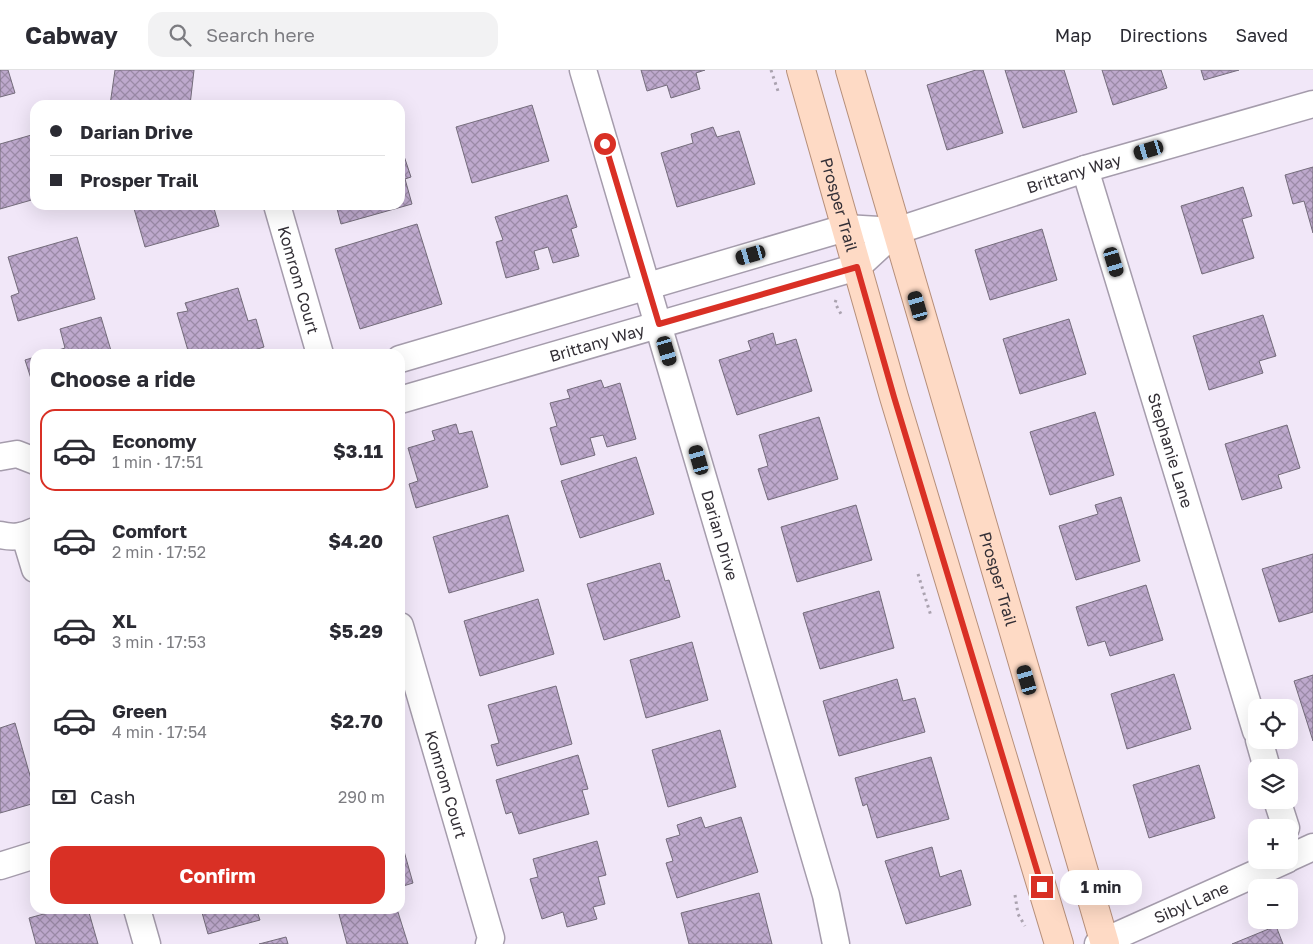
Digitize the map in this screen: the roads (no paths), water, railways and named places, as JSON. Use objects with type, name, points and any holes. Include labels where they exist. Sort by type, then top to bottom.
[{"type":"main road","name":"Prosper Trail","points":[[801,70],[894,397],[1059,944]]},
{"type":"main road","name":"Prosper Trail","points":[[850,70],[1102,943]]},
{"type":"street","name":"Darian Drive","points":[[583,70],[648,285],[826,895],[836,944]]},
{"type":"street","name":"Brittany Way","points":[[405,358],[845,228],[896,231],[1085,169],[1313,104]]},
{"type":"street","name":"Stephanie Lane","points":[[1085,169],[1248,705]]},
{"type":"street","name":"Komrom Court","points":[[278,210],[319,349]]},
{"type":"street","name":"Brittany Way","points":[[405,399],[857,267],[896,231]]},
{"type":"street","points":[[1,453],[17,454],[30,459]]},
{"type":"street","points":[[20,534],[30,557]]},
{"type":"street","name":"Komrom Court","points":[[405,643],[491,938],[489,944]]},
{"type":"street","points":[[0,866],[30,857]]},
{"type":"street","name":"Sibyl Lane","points":[[1102,943],[1258,869]]},
{"type":"street","points":[[138,914],[147,944]]}]
